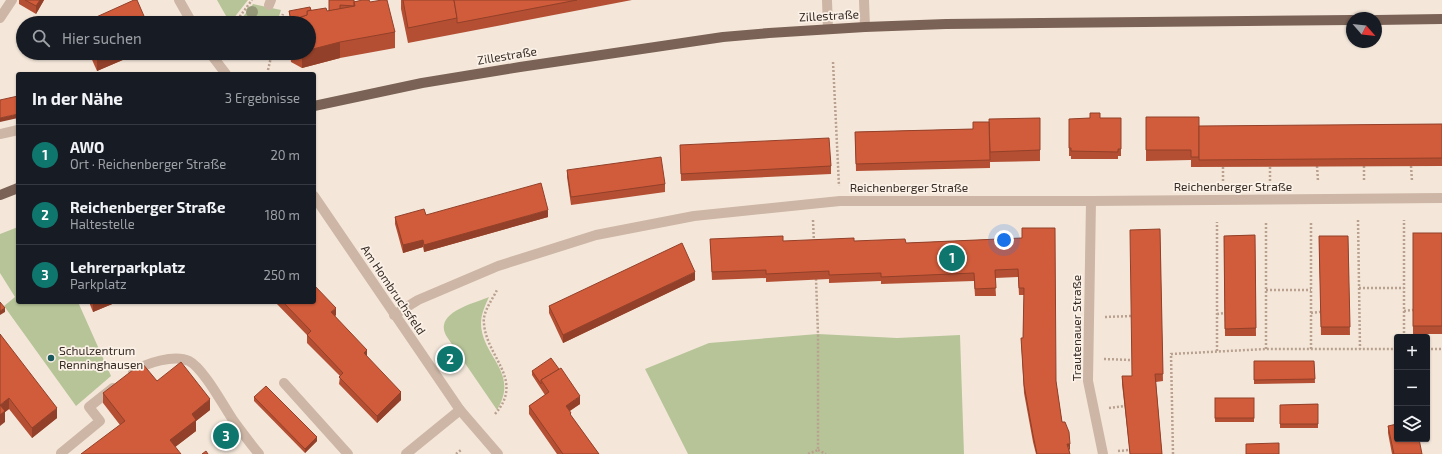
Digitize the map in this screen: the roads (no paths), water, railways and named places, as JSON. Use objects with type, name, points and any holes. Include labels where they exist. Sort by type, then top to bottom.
[{"type":"main road","name":"Zillestraße","points":[[316,106],[422,83],[723,36],[865,27],[946,24],[1346,20]]},
{"type":"main road","points":[[1382,20],[1442,20]]},
{"type":"main road","points":[[0,195],[16,189]]},
{"type":"street","points":[[0,18],[12,0]]},
{"type":"street","points":[[179,0],[188,16]]},
{"type":"street","points":[[827,0],[828,29]]},
{"type":"street","points":[[864,0],[865,27]]},
{"type":"street","points":[[215,60],[224,72]]},
{"type":"street","points":[[0,134],[16,130]]},
{"type":"street","name":"Reichenberger Straße","points":[[394,315],[418,300],[498,266],[596,236],[694,216],[840,201],[1091,201],[1442,198]]},
{"type":"street","name":"Am Hombruchsfeld","points":[[316,199],[460,410],[498,454]]},
{"type":"street","name":"Trautenauer Straße","points":[[1091,201],[1088,381],[1103,454]]},
{"type":"street","points":[[61,453],[100,421],[89,407],[138,369],[163,359],[177,358],[188,360],[198,367],[234,421],[259,454]]},
{"type":"street","points":[[284,383],[348,454]]},
{"type":"street","points":[[406,454],[460,410]]},
{"type":"place","name":"AWO","points":[[952,258]]},
{"type":"place","name":"Schulzentrum Renninghausen","points":[[51,358]]},
{"type":"place","name":"Reichenberger Straße","points":[[450,359]]},
{"type":"place","name":"Lehrerparkplatz","points":[[226,436]]}]
